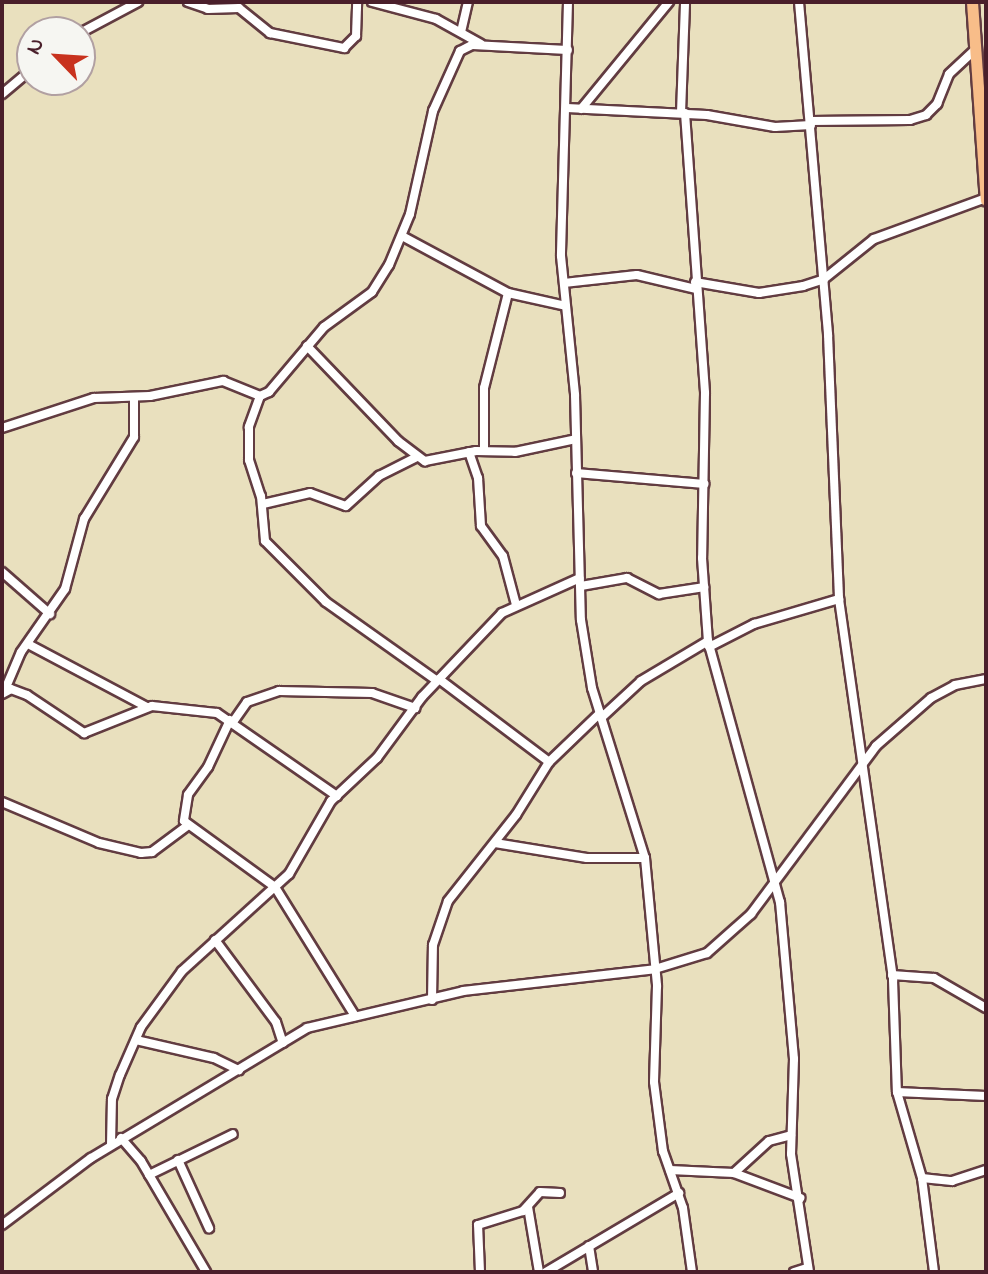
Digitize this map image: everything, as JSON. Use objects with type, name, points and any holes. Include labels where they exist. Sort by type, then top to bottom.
[{"type":"highway","points":[[972,2],[986,199]]},
{"type":"street","points":[[96,24],[138,2]]},
{"type":"street","points":[[188,2],[208,9],[239,8],[270,33],[344,48],[356,36],[357,2]]},
{"type":"street","points":[[372,2],[406,9],[461,32],[485,47]]},
{"type":"street","points":[[461,32],[468,2]]},
{"type":"street","points":[[568,2],[564,283],[576,439],[580,582],[587,659],[600,715],[645,858],[655,969],[652,1060],[670,1170],[679,1193],[692,1272]]},
{"type":"street","points":[[581,109],[669,2]]},
{"type":"street","points":[[685,2],[683,113],[705,393],[704,587],[708,644],[775,878],[794,1059],[791,1135],[808,1270],[794,1272]]},
{"type":"street","points":[[799,2],[824,279],[839,599],[892,975],[897,1092],[922,1178],[934,1272]]},
{"type":"street","points":[[549,762],[313,591],[265,541],[263,504],[249,460],[249,427],[260,396],[278,384],[307,346],[372,292],[402,236],[433,111],[452,63],[466,47],[568,50]]},
{"type":"street","points":[[567,108],[683,113],[775,127],[910,120],[926,115],[937,104],[949,74],[976,49]]},
{"type":"street","points":[[564,283],[637,275],[759,293],[824,279],[874,239],[986,199]]},
{"type":"street","points":[[402,236],[508,293],[566,306]]},
{"type":"street","points":[[484,451],[484,388],[508,293]]},
{"type":"street","points":[[307,346],[417,457],[433,462],[469,452],[515,452],[576,439]]},
{"type":"street","points":[[2,428],[78,400],[134,398],[223,381],[260,396]]},
{"type":"street","points":[[134,398],[134,437],[84,519],[65,589],[28,644],[3,693],[27,695],[84,733],[147,707],[196,708],[231,721],[337,796]]},
{"type":"street","points":[[469,452],[478,478],[481,526],[503,556],[516,605]]},
{"type":"street","points":[[263,504],[310,493],[346,506],[379,476],[417,457]]},
{"type":"street","points":[[576,473],[705,484]]},
{"type":"street","points":[[2,572],[50,614]]},
{"type":"street","points":[[111,1145],[112,1099],[136,1040],[182,971],[275,887],[337,796],[394,739],[438,680],[516,605],[580,582],[627,578],[659,594],[704,587]]},
{"type":"street","points":[[432,1000],[438,923],[448,901],[495,843],[549,762],[641,681],[708,644],[754,624],[839,599]]},
{"type":"street","points":[[28,644],[147,707]]},
{"type":"street","points":[[2,1225],[121,1138],[307,1028],[463,991],[655,969],[720,946],[751,914],[862,763],[931,698],[955,685],[986,679]]},
{"type":"street","points":[[355,1016],[275,887],[187,826],[183,813],[188,795],[208,767],[231,721],[247,702],[279,691],[372,693],[415,708]]},
{"type":"street","points":[[2,802],[99,843],[141,853],[152,852],[187,826]]},
{"type":"street","points":[[495,843],[587,858],[645,858]]},
{"type":"street","points":[[215,940],[276,1022],[283,1043]]},
{"type":"street","points":[[892,975],[934,978],[986,1008]]},
{"type":"street","points":[[136,1040],[214,1058],[239,1070]]},
{"type":"street","points":[[897,1092],[986,1096]]},
{"type":"street","points":[[149,1175],[233,1134]]},
{"type":"street","points":[[734,1173],[769,1141],[791,1135]]},
{"type":"street","points":[[121,1138],[149,1175],[206,1272]]},
{"type":"street","points":[[178,1160],[209,1228]]},
{"type":"street","points":[[670,1170],[734,1173],[800,1198]]},
{"type":"street","points":[[922,1178],[952,1181],[986,1170]]},
{"type":"street","points":[[480,1272],[478,1225],[528,1207],[540,1192],[560,1193]]},
{"type":"street","points":[[546,1272],[679,1193]]},
{"type":"street","points":[[528,1207],[539,1272]]},
{"type":"street","points":[[589,1246],[593,1272]]}]
